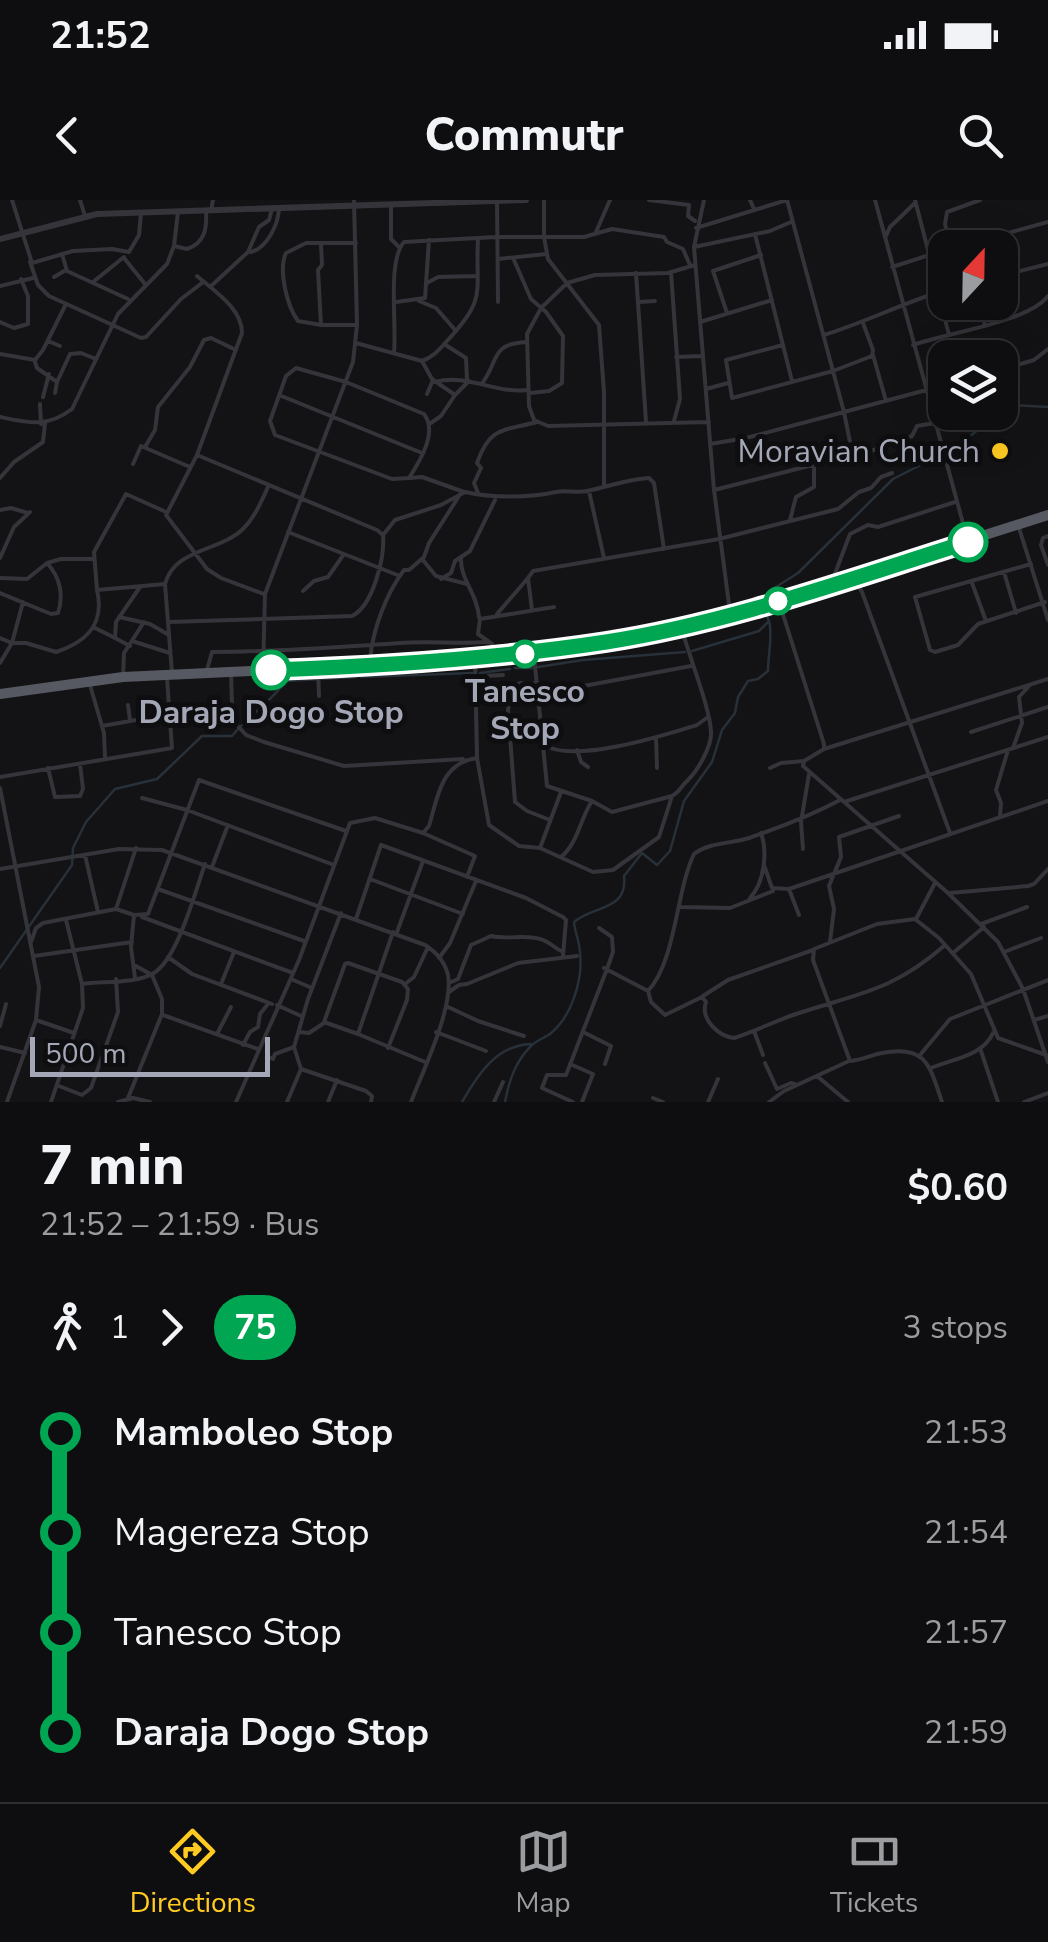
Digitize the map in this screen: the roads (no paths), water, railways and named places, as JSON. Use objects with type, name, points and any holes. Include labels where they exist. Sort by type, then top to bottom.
[{"type":"highway","points":[[0,694],[169,673],[318,671],[534,653],[730,614],[1048,514]]},
{"type":"street","points":[[12,200],[33,278],[43,292],[65,306],[144,338],[187,294],[207,285],[248,252],[259,250],[277,224],[276,209]]},
{"type":"street","points":[[80,200],[85,216]]},
{"type":"street","points":[[94,282],[136,243],[138,212],[133,200]]},
{"type":"street","points":[[174,246],[187,249],[200,241],[212,200]]},
{"type":"street","points":[[240,210],[241,200]]},
{"type":"street","points":[[0,239],[85,216],[138,212],[276,209],[354,202],[526,200]]},
{"type":"street","points":[[544,200],[546,254],[599,325],[604,485]]},
{"type":"street","points":[[596,232],[610,200]]},
{"type":"street","points":[[650,200],[689,205],[688,216],[696,225]]},
{"type":"street","points":[[704,200],[696,225],[693,265],[719,539],[730,614]]},
{"type":"street","points":[[750,200],[754,209]]},
{"type":"street","points":[[696,225],[787,200],[844,412],[850,454]]},
{"type":"street","points":[[875,200],[928,400]]},
{"type":"street","points":[[946,230],[947,212],[980,200]]},
{"type":"street","points":[[497,201],[498,302]]},
{"type":"street","points":[[886,236],[915,201]]},
{"type":"street","points":[[915,201],[928,250]]},
{"type":"street","points":[[263,670],[265,594],[346,382],[356,342],[354,202]]},
{"type":"street","points":[[392,202],[391,236],[398,247],[394,353]]},
{"type":"street","points":[[248,252],[259,227],[276,209]]},
{"type":"street","points":[[0,417],[43,424],[64,415],[78,402],[111,324],[166,264],[174,246],[178,212]]},
{"type":"street","points":[[694,246],[792,222]]},
{"type":"street","points":[[1018,230],[1048,222]]},
{"type":"street","points":[[398,247],[404,242],[496,236],[584,238],[612,229],[664,237],[680,247],[693,265]]},
{"type":"street","points":[[755,234],[792,381]]},
{"type":"street","points":[[422,361],[434,355],[476,303],[478,238]]},
{"type":"street","points":[[419,301],[426,296],[429,240]]},
{"type":"street","points":[[356,243],[294,247],[286,253],[282,265],[295,318],[321,325],[356,325]]},
{"type":"street","points":[[321,244],[321,325]]},
{"type":"street","points":[[30,262],[111,249],[123,255],[145,284]]},
{"type":"street","points":[[62,254],[66,270]]},
{"type":"street","points":[[498,259],[546,254]]},
{"type":"street","points":[[892,267],[928,254]]},
{"type":"street","points":[[727,313],[713,271],[760,255]]},
{"type":"street","points":[[434,380],[452,378],[497,390],[530,391],[549,391],[562,383],[564,336],[524,288],[514,260]]},
{"type":"street","points":[[1018,271],[1048,263]]},
{"type":"street","points":[[693,265],[671,272],[595,274],[567,283],[541,308],[530,326],[526,342],[531,417],[548,426],[708,422]]},
{"type":"street","points":[[66,270],[130,300]]},
{"type":"street","points":[[54,277],[66,270]]},
{"type":"street","points":[[636,272],[646,422]]},
{"type":"street","points":[[671,272],[680,399],[673,424]]},
{"type":"street","points":[[196,276],[240,317],[242,333],[197,454],[166,512],[167,518],[215,574],[265,594]]},
{"type":"street","points":[[428,282],[438,276],[477,276]]},
{"type":"street","points":[[0,286],[33,278]]},
{"type":"street","points":[[0,322],[14,328],[28,324],[28,296],[21,279]]},
{"type":"street","points":[[823,335],[888,314],[902,303],[928,295]]},
{"type":"street","points":[[913,345],[1031,310],[1048,296]]},
{"type":"street","points":[[700,322],[772,300]]},
{"type":"street","points":[[396,302],[419,301],[436,308],[456,331]]},
{"type":"street","points":[[638,302],[655,301]]},
{"type":"street","points":[[34,360],[65,306]]},
{"type":"street","points":[[945,320],[949,335]]},
{"type":"street","points":[[983,320],[985,325]]},
{"type":"street","points":[[863,323],[886,401]]},
{"type":"street","points":[[145,447],[155,430],[158,406],[186,372],[204,340],[211,338],[236,350]]},
{"type":"street","points":[[48,341],[60,346]]},
{"type":"street","points":[[356,342],[422,361],[434,380],[454,395]]},
{"type":"street","points":[[482,383],[496,353],[504,346],[526,342]]},
{"type":"street","points":[[408,478],[422,452],[430,423],[441,416],[468,381],[466,358],[444,344]]},
{"type":"street","points":[[783,345],[726,360],[732,398],[833,371],[873,355]]},
{"type":"street","points":[[1018,365],[1048,350]]},
{"type":"street","points":[[55,393],[56,382],[70,354],[82,353],[97,360]]},
{"type":"street","points":[[0,354],[34,360]]},
{"type":"street","points":[[676,357],[704,356]]},
{"type":"street","points":[[34,360],[37,368],[56,382]]},
{"type":"street","points":[[430,423],[420,412],[346,382],[296,368],[288,372],[270,423],[272,431],[318,452],[395,480],[422,477],[479,496],[522,494],[539,498],[560,491],[589,491],[643,478],[652,480],[664,549]]},
{"type":"street","points":[[490,370],[497,390]]},
{"type":"street","points":[[42,397],[49,374]]},
{"type":"street","points":[[427,394],[434,380]]},
{"type":"street","points":[[706,390],[728,383]]},
{"type":"street","points":[[710,444],[928,389]]},
{"type":"street","points":[[278,395],[422,452]]},
{"type":"street","points":[[0,478],[43,442],[40,404]]},
{"type":"street","points":[[168,622],[355,615],[366,602],[384,547],[383,536],[395,520],[438,506],[463,492],[474,483],[481,468],[476,462],[490,436],[537,422]]},
{"type":"street","points":[[714,490],[895,444],[912,436],[917,426],[928,424]]},
{"type":"street","points":[[937,430],[968,542]]},
{"type":"street","points":[[132,464],[139,448],[145,447],[190,467]]},
{"type":"street","points":[[197,454],[383,536]]},
{"type":"street","points":[[790,520],[796,497],[814,487],[814,464]]},
{"type":"street","points":[[497,614],[533,571],[719,539],[843,508],[859,492],[872,488],[881,477],[892,473]]},
{"type":"street","points":[[474,483],[479,496]]},
{"type":"street","points":[[0,777],[172,748],[165,584],[176,564],[244,528],[268,487]]},
{"type":"street","points":[[589,491],[604,558]]},
{"type":"street","points":[[369,666],[371,646],[400,576],[422,559],[463,492]]},
{"type":"street","points":[[0,638],[56,652],[68,648],[94,627],[100,615],[93,559],[126,494],[166,512]]},
{"type":"street","points":[[442,579],[470,551],[496,498]]},
{"type":"street","points":[[831,584],[850,534],[868,525],[878,527],[957,502]]},
{"type":"street","points":[[0,510],[29,512],[14,527],[0,558]]},
{"type":"street","points":[[1018,524],[1048,620]]},
{"type":"street","points":[[288,532],[400,576]]},
{"type":"street","points":[[1048,536],[1041,546],[1048,565]]},
{"type":"street","points":[[303,592],[314,582],[328,578],[344,554]]},
{"type":"street","points":[[0,578],[27,579],[47,562],[66,558],[93,559]]},
{"type":"street","points":[[56,574],[66,558]]},
{"type":"street","points":[[461,558],[460,570],[467,577],[467,584]]},
{"type":"street","points":[[422,559],[442,579],[467,584],[477,596],[480,619],[468,643]]},
{"type":"street","points":[[0,593],[51,614],[58,613],[61,597],[56,574],[47,562]]},
{"type":"street","points":[[1031,564],[914,598],[930,650],[935,652],[958,644],[975,625],[1044,602]]},
{"type":"street","points":[[1004,572],[1016,613]]},
{"type":"street","points":[[854,577],[950,832]]},
{"type":"street","points":[[528,578],[532,610]]},
{"type":"street","points":[[971,581],[986,621]]},
{"type":"street","points":[[1039,584],[1048,582]]},
{"type":"street","points":[[97,590],[165,584]]},
{"type":"street","points":[[115,638],[120,618],[140,586]]},
{"type":"street","points":[[778,600],[824,749]]},
{"type":"street","points":[[0,663],[12,643],[23,602]]},
{"type":"street","points":[[480,619],[554,607]]},
{"type":"street","points":[[120,618],[144,622],[169,634]]},
{"type":"street","points":[[123,677],[122,660],[144,622]]},
{"type":"street","points":[[534,653],[544,782],[616,812],[680,792],[702,764],[702,754],[711,739],[681,626]]},
{"type":"street","points":[[94,627],[115,638],[170,652]]},
{"type":"street","points":[[477,629],[492,646],[494,657]]},
{"type":"street","points":[[207,672],[212,652],[487,642]]},
{"type":"street","points":[[475,658],[476,758],[488,825],[520,846],[540,848],[593,872],[618,868],[632,853],[659,836],[672,796]]},
{"type":"street","points":[[538,690],[572,688],[691,666]]},
{"type":"street","points":[[230,671],[237,726],[288,751],[344,766],[476,758]]},
{"type":"street","points":[[318,671],[319,696]]},
{"type":"street","points":[[476,682],[483,676],[503,675]]},
{"type":"street","points":[[770,768],[784,762],[804,761],[824,749],[1048,679]]},
{"type":"street","points":[[89,680],[102,726],[105,758]]},
{"type":"street","points":[[537,682],[511,688],[508,710],[515,802],[550,820]]},
{"type":"street","points":[[1000,816],[996,790],[1023,713],[1019,697],[1032,684]]},
{"type":"street","points":[[128,705],[130,720]]},
{"type":"street","points":[[971,732],[1048,708]]},
{"type":"street","points":[[102,726],[170,714]]},
{"type":"street","points":[[543,744],[557,750],[619,747],[698,725],[708,717]]},
{"type":"street","points":[[656,737],[656,768]]},
{"type":"street","points":[[945,945],[917,970],[889,986],[734,1038],[708,1021],[702,998],[664,1014],[651,1002],[648,991],[658,974],[681,906],[694,854],[706,847],[801,820],[842,801],[1047,740]]},
{"type":"street","points":[[577,750],[581,762],[588,767]]},
{"type":"street","points":[[423,833],[448,771],[463,760]]},
{"type":"street","points":[[804,761],[809,774],[983,925],[1004,952],[1023,988],[1048,1062]]},
{"type":"street","points":[[48,768],[55,797],[80,796],[80,764]]},
{"type":"street","points":[[803,849],[801,820],[809,774]]},
{"type":"street","points":[[136,915],[150,911],[200,780],[346,831]]},
{"type":"street","points":[[0,788],[39,987],[36,1020],[7,1102]]},
{"type":"street","points":[[540,848],[561,792]]},
{"type":"street","points":[[142,798],[187,810],[334,866]]},
{"type":"street","points":[[560,859],[572,846],[592,801]]},
{"type":"street","points":[[681,906],[730,908],[1048,801]]},
{"type":"street","points":[[830,942],[834,907],[829,886],[841,856],[839,837],[900,816]]},
{"type":"street","points":[[236,1102],[280,1006],[346,831],[353,822],[376,818],[475,856],[467,878]]},
{"type":"street","points":[[212,867],[228,825]]},
{"type":"street","points":[[748,900],[757,890],[764,865],[766,847],[762,833]]},
{"type":"street","points":[[356,919],[381,846],[526,898],[565,918],[563,954]]},
{"type":"street","points":[[0,870],[136,848],[170,852],[428,947],[446,969],[449,992],[411,1102]]},
{"type":"street","points":[[116,910],[136,848]]},
{"type":"street","points":[[85,855],[98,912]]},
{"type":"street","points":[[358,1034],[377,973],[422,861]]},
{"type":"street","points":[[82,984],[152,974],[168,957],[205,864]]},
{"type":"street","points":[[764,865],[765,876],[775,890]]},
{"type":"street","points":[[948,893],[1028,886],[1048,869]]},
{"type":"street","points":[[370,880],[463,914]]},
{"type":"street","points":[[439,958],[476,881]]},
{"type":"street","points":[[915,920],[934,883]]},
{"type":"street","points":[[158,889],[306,942]]},
{"type":"street","points":[[789,889],[799,915]]},
{"type":"street","points":[[953,953],[983,925],[1027,907]]},
{"type":"street","points":[[30,939],[38,925],[116,910],[234,952],[312,988]]},
{"type":"street","points":[[288,1102],[301,1069],[294,1047],[302,1017],[340,914]]},
{"type":"street","points":[[135,978],[132,942],[136,915]]},
{"type":"street","points":[[51,1102],[83,1008],[82,984],[66,920]]},
{"type":"street","points":[[674,1013],[728,980],[877,924],[915,920],[971,974],[993,1033],[1001,1040],[1046,1055]]},
{"type":"street","points":[[572,1102],[542,1088],[547,1075],[566,1075],[613,952],[612,937],[598,928]]},
{"type":"street","points":[[449,983],[458,979],[471,945],[491,936],[504,940],[520,936],[538,938],[563,954]]},
{"type":"street","points":[[1004,952],[1041,938]]},
{"type":"street","points":[[34,956],[132,942]]},
{"type":"street","points":[[405,984],[414,977],[428,947]]},
{"type":"street","points":[[813,950],[813,960],[850,1061]]},
{"type":"street","points":[[221,984],[234,952]]},
{"type":"street","points":[[449,992],[514,964],[563,954],[577,956]]},
{"type":"street","points":[[168,957],[186,972],[302,1017]]},
{"type":"street","points":[[299,1032],[309,1033],[324,1023],[344,964],[352,963],[405,984]]},
{"type":"street","points":[[128,1098],[162,1014],[162,998],[152,974],[136,966]]},
{"type":"street","points":[[606,969],[648,991]]},
{"type":"street","points":[[58,1085],[82,1095],[91,1088],[118,1012],[116,980]]},
{"type":"street","points":[[920,1055],[950,1019],[1048,980]]},
{"type":"street","points":[[388,1048],[409,996],[405,984]]},
{"type":"street","points":[[0,1026],[6,1004]]},
{"type":"street","points":[[243,1044],[258,1026],[260,1014],[272,1004]]},
{"type":"street","points":[[446,1006],[524,1036]]},
{"type":"street","points":[[217,1034],[231,1007]]},
{"type":"street","points":[[162,1014],[258,1050]]},
{"type":"street","points":[[1034,1020],[1048,1016]]},
{"type":"street","points":[[36,1020],[75,1033]]},
{"type":"street","points":[[324,1023],[425,1062]]},
{"type":"street","points":[[754,1030],[763,1055]]},
{"type":"street","points":[[436,1032],[486,1051]]},
{"type":"street","points":[[583,1032],[611,1046],[604,1064]]},
{"type":"street","points":[[931,1068],[980,1048],[993,1033]]},
{"type":"street","points":[[0,1047],[25,1054]]},
{"type":"street","points":[[269,1057],[273,1059],[275,1054],[294,1047]]},
{"type":"street","points":[[980,1048],[998,1102]]},
{"type":"street","points":[[771,1100],[850,1061],[907,1051],[920,1055],[931,1068],[942,1102]]},
{"type":"street","points":[[765,1063],[777,1089]]},
{"type":"street","points":[[570,1064],[593,1074],[582,1102]]},
{"type":"street","points":[[301,1069],[370,1093],[370,1102]]},
{"type":"street","points":[[818,1076],[848,1102]]},
{"type":"street","points":[[708,1102],[718,1079]]},
{"type":"street","points":[[328,1102],[336,1080]]},
{"type":"street","points":[[494,1102],[502,1082]]},
{"type":"street","points":[[771,1100],[777,1089],[791,1083],[797,1085]]},
{"type":"street","points":[[1024,1102],[1048,1093]]},
{"type":"street","points":[[118,1102],[128,1098],[150,1102]]},
{"type":"street","points":[[653,1098],[663,1102]]},
{"type":"waterway","points":[[761,601],[798,573],[893,479],[956,447],[1010,405],[1048,407]]},
{"type":"waterway","points":[[692,651],[759,631],[769,621],[765,611]]},
{"type":"waterway","points":[[505,1102],[521,1059],[533,1044],[558,1026],[574,996],[580,963],[574,922],[621,896],[624,876],[642,853],[657,865],[670,851],[684,801],[712,762],[722,730],[735,713],[738,697],[748,681],[768,671],[769,621]]},
{"type":"waterway","points":[[538,667],[685,652]]},
{"type":"waterway","points":[[515,668],[533,668]]},
{"type":"waterway","points":[[480,673],[510,669]]},
{"type":"waterway","points":[[361,677],[473,673]]},
{"type":"waterway","points":[[0,968],[72,865],[73,848],[86,822],[115,789],[157,779],[202,736],[232,736],[286,681],[356,677]]},
{"type":"waterway","points":[[462,1102],[498,1055],[531,1044]]},
{"type":"place","name":"Moravian Church","points":[[1000,451]]},
{"type":"place","name":"Tanesco Stop","points":[[525,654]]},
{"type":"place","name":"Daraja Dogo Stop","points":[[271,670]]}]
